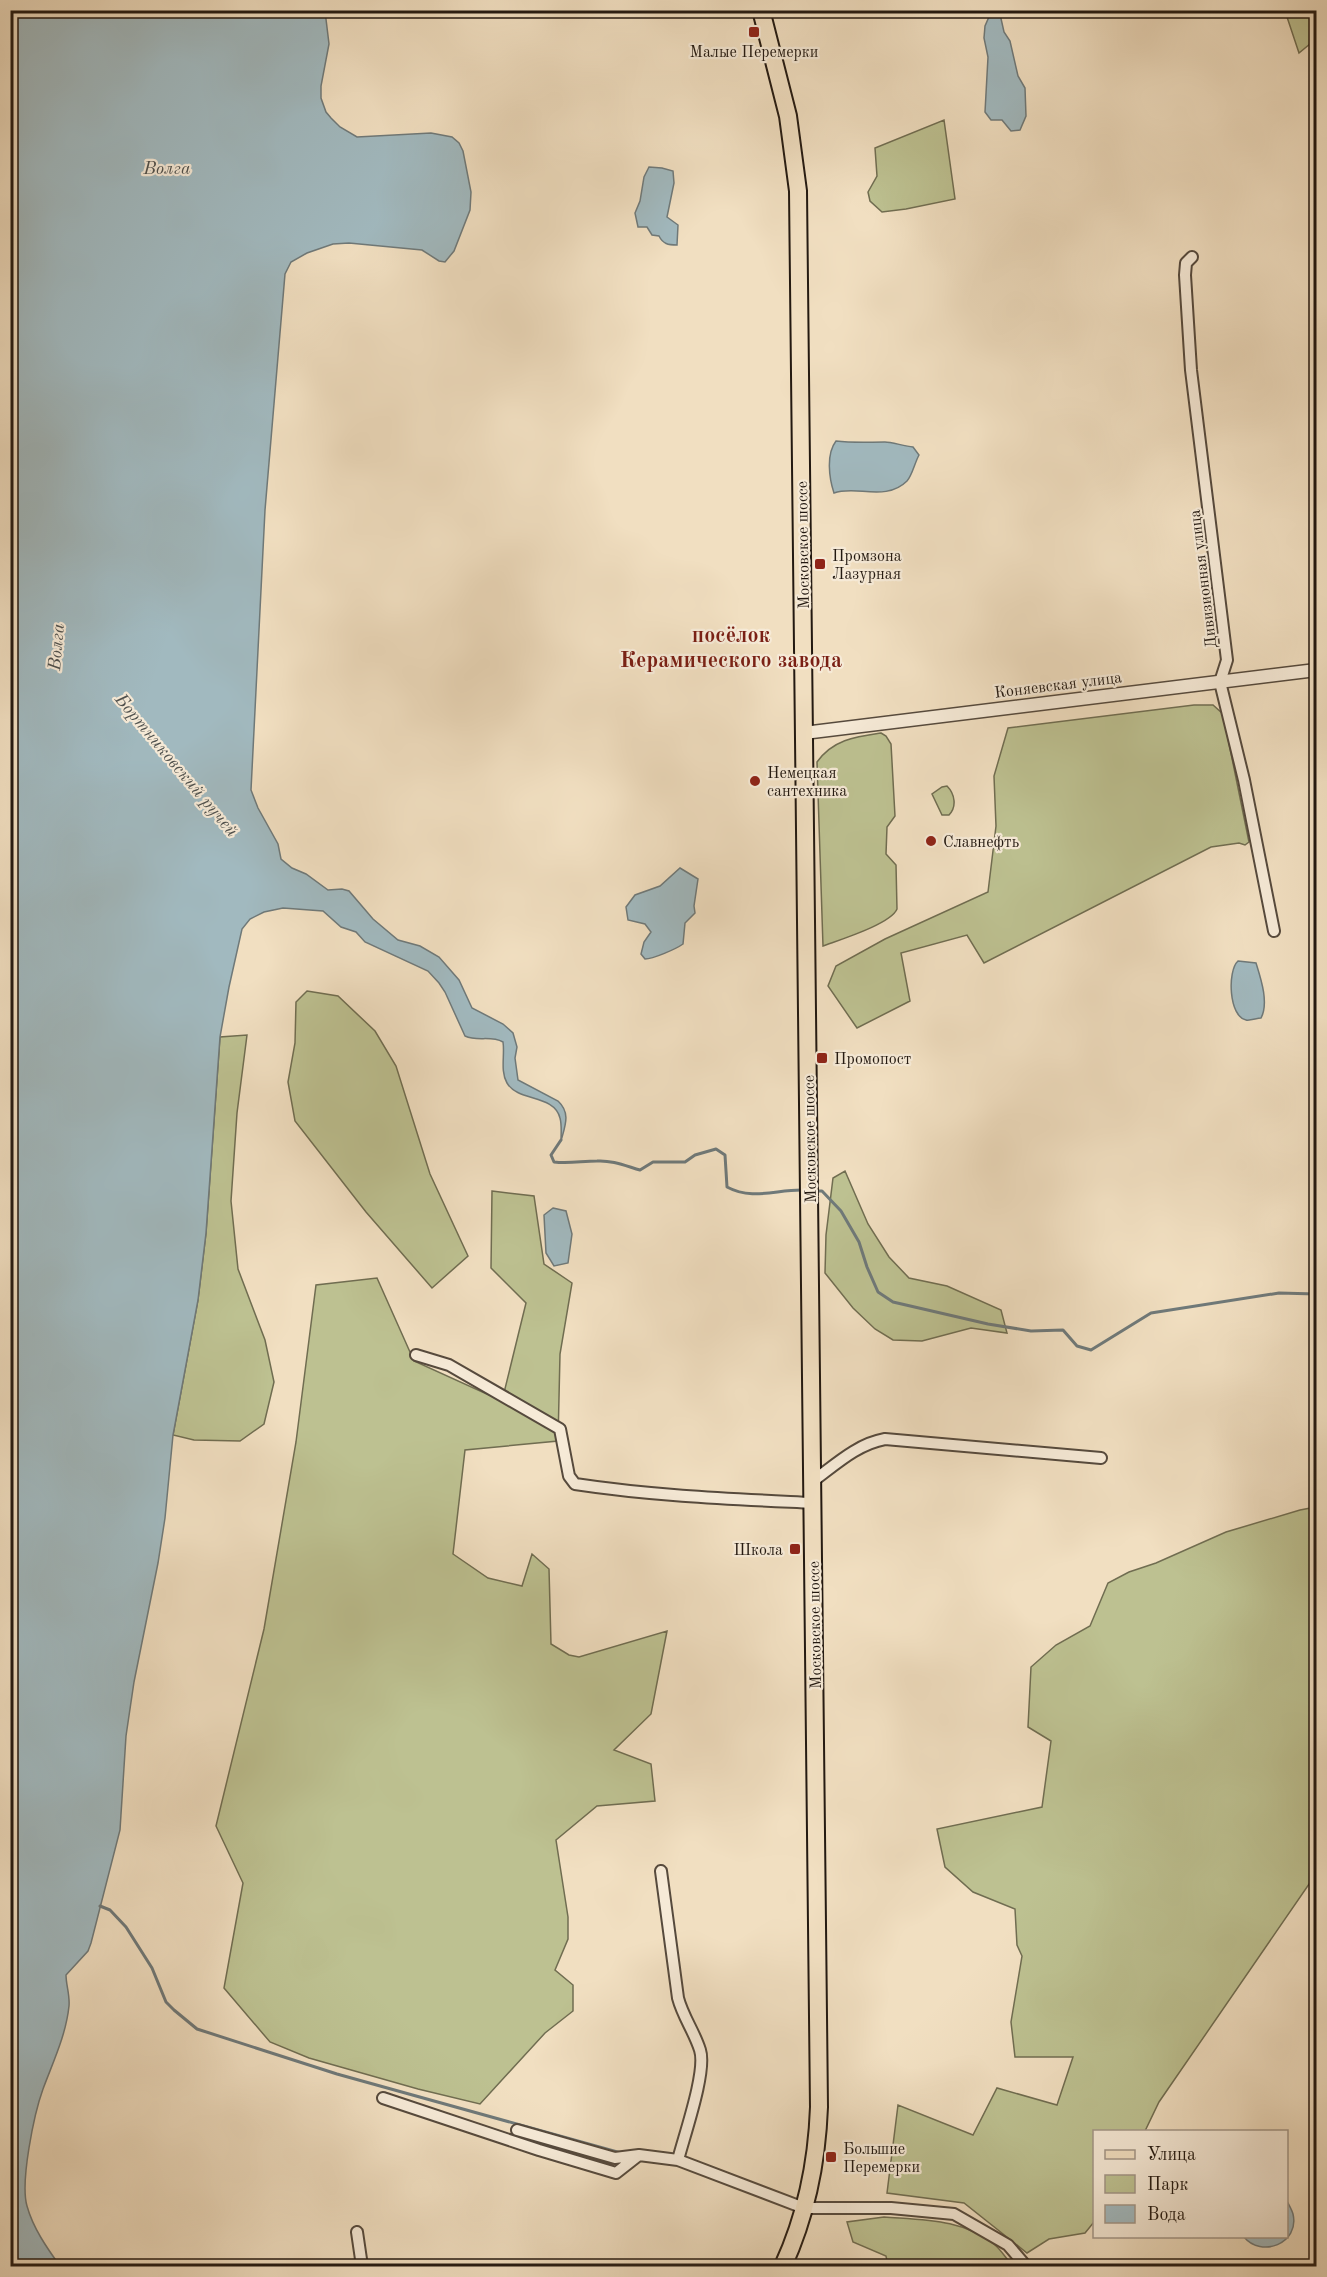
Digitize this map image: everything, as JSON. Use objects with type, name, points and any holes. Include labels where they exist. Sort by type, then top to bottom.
[{"type":"main road","name":"Московское шоссе","points":[[761,10],[788,116],[798,191],[813,1481],[819,2107],[816,2152],[804,2208],[783,2266]]},
{"type":"street","name":"Дивизионная улица","points":[[1192,257],[1186,262],[1185,275],[1191,370],[1227,660],[1220,682],[1244,780],[1274,931]]},
{"type":"street","name":"Коняевская улица","points":[[804,732],[1317,670]]},
{"type":"street","points":[[416,1355],[448,1365],[560,1429],[568,1476],[575,1484],[719,1499],[813,1503]]},
{"type":"street","points":[[813,1481],[861,1447],[885,1439],[1101,1458]]},
{"type":"street","points":[[661,1871],[678,1998],[682,2014],[700,2050],[702,2060],[678,2160]]},
{"type":"street","points":[[383,2098],[616,2173],[639,2155]]},
{"type":"street","points":[[517,2130],[615,2158],[639,2155],[678,2160],[804,2208],[891,2208],[954,2214],[1008,2245],[1026,2266]]},
{"type":"street","points":[[357,2232],[362,2266]]},
{"type":"green space","points":[[1285,11],[1316,11],[1316,39],[1299,53]]},
{"type":"green space","points":[[944,120],[955,199],[882,212],[870,201],[868,192],[877,176],[875,148]]},
{"type":"green space","points":[[1194,705],[1213,705],[1223,714],[1249,842],[1245,845],[1239,843],[1211,847],[984,963],[967,935],[901,953],[910,1001],[857,1028],[828,986],[836,966],[885,939],[988,892],[996,826],[994,776],[1008,728]]},
{"type":"green space","points":[[881,733],[891,744],[895,816],[887,827],[886,854],[896,865],[897,909],[893,915],[875,926],[823,946],[817,762],[837,744],[853,738]]},
{"type":"green space","points":[[947,786],[954,804],[949,815],[942,815],[932,794]]},
{"type":"green space","points":[[307,991],[338,996],[375,1031],[396,1066],[430,1174],[468,1256],[432,1288],[366,1212],[295,1121],[288,1082],[295,1043],[296,1002]]},
{"type":"green space","points":[[247,1035],[237,1113],[231,1201],[238,1269],[265,1340],[274,1382],[264,1424],[240,1441],[194,1440],[173,1435],[198,1300],[206,1233],[220,1037]]},
{"type":"green space","points":[[845,1171],[868,1224],[889,1257],[909,1278],[947,1286],[1001,1310],[1007,1333],[971,1328],[922,1341],[893,1340],[875,1329],[853,1308],[825,1273],[826,1235],[833,1178]]},
{"type":"green space","points":[[492,1191],[534,1196],[544,1264],[572,1283],[560,1354],[558,1441],[465,1450],[453,1554],[488,1578],[522,1586],[532,1554],[549,1569],[551,1644],[569,1655],[579,1657],[667,1631],[651,1714],[614,1750],[651,1764],[655,1801],[597,1806],[556,1840],[568,1917],[568,1939],[555,1970],[573,1985],[573,2011],[545,2033],[480,2104],[309,2058],[270,2042],[224,1988],[243,1883],[216,1826],[264,1629],[296,1442],[316,1285],[377,1278],[414,1361],[502,1401],[526,1303],[491,1268]]},
{"type":"green space","points":[[1316,1507],[1316,1874],[1159,2102],[1145,2130],[1093,2130],[1093,2223],[1085,2233],[1049,2239],[1027,2253],[964,2203],[887,2193],[898,2105],[973,2135],[997,2088],[1057,2105],[1073,2057],[1015,2057],[1011,2022],[1022,1956],[1017,1945],[1015,1909],[973,1892],[945,1867],[937,1829],[1042,1807],[1051,1741],[1028,1727],[1031,1667],[1056,1645],[1090,1626],[1108,1583],[1226,1532]]},
{"type":"green space","points":[[884,2217],[942,2222],[970,2230],[995,2245],[1013,2266],[888,2266],[886,2256],[853,2242],[847,2222]]},
{"type":"water","name":"Волга","points":[[11,10],[325,11],[329,44],[321,98],[326,112],[340,127],[357,137],[431,133],[452,137],[459,143],[463,151],[471,192],[470,210],[454,251],[445,262],[439,261],[422,250],[349,243],[333,244],[307,253],[291,262],[285,274],[265,510],[251,790],[278,844],[281,859],[328,890],[349,891],[373,919],[398,940],[420,946],[439,957],[459,980],[472,1008],[503,1024],[513,1033],[517,1047],[515,1058],[518,1080],[558,1101],[566,1115],[561,1141],[561,1121],[556,1110],[543,1101],[519,1093],[507,1083],[503,1068],[503,1042],[465,1036],[445,992],[428,971],[365,942],[356,932],[341,927],[323,911],[283,908],[264,912],[250,919],[242,929],[220,1037],[206,1233],[198,1300],[173,1435],[158,1563],[134,1682],[126,1736],[120,1830],[91,1943],[88,1951],[66,1975],[69,2002],[65,2027],[39,2100],[27,2165],[25,2195],[27,2206],[41,2238],[60,2266],[10,2266]]},
{"type":"water","points":[[992,10],[1000,14],[1004,32],[1010,41],[1018,76],[1025,88],[1026,116],[1020,130],[1011,131],[1002,120],[991,120],[985,112],[988,57],[984,38],[985,26]]},
{"type":"water","points":[[649,167],[673,171],[674,183],[667,217],[678,225],[677,245],[668,244],[659,236],[652,235],[647,227],[638,227],[635,213],[640,201],[644,177]]},
{"type":"water","points":[[836,441],[891,443],[913,447],[919,455],[909,479],[899,487],[880,492],[843,491],[834,493],[829,466],[831,452]]},
{"type":"water","points":[[680,868],[698,879],[695,913],[685,923],[683,944],[645,959],[641,954],[644,942],[651,932],[645,924],[628,920],[626,907],[635,895],[660,886]]},
{"type":"water","points":[[1238,961],[1256,963],[1264,998],[1261,1018],[1246,1020],[1236,1011],[1231,983],[1234,966]]},
{"type":"water","points":[[553,1208],[566,1211],[572,1234],[568,1263],[554,1266],[546,1253],[544,1215]]},
{"type":"water","points":[[1288,2203],[1293,2214],[1294,2224],[1288,2236]]},
{"type":"water","points":[[1245,2238],[1287,2238],[1278,2245],[1269,2247],[1251,2243]]},
{"type":"waterway","name":"Бортниковский ручей","points":[[561,1140],[551,1155],[554,1162],[608,1161],[640,1170],[653,1162],[685,1162],[695,1155],[716,1149],[725,1155],[727,1187],[756,1194],[804,1190]]},
{"type":"waterway","name":"Бортниковский ручей","points":[[814,1191],[822,1191],[841,1211],[859,1242],[878,1292],[893,1302],[988,1324],[1031,1331],[1063,1330],[1077,1346],[1091,1350],[1151,1313],[1279,1293],[1316,1294]]},
{"type":"waterway","points":[[100,1906],[110,1910],[126,1927],[152,1968],[166,2002],[197,2029],[337,2074],[621,2153]]},
{"type":"place","name":"Малые Перемерки","points":[[754,32]]},
{"type":"place","name":"Промзона Лазурная","points":[[820,564]]},
{"type":"place","name":"Немецкая сантехника","points":[[755,781]]},
{"type":"place","name":"Славнефть","points":[[931,841]]},
{"type":"place","name":"Промопост","points":[[822,1058]]},
{"type":"place","name":"Школа","points":[[795,1549]]},
{"type":"place","name":"Большие Перемерки","points":[[831,2157]]},
{"type":"district","name":"посёлок Керамического завода","points":[[731,646]]}]
